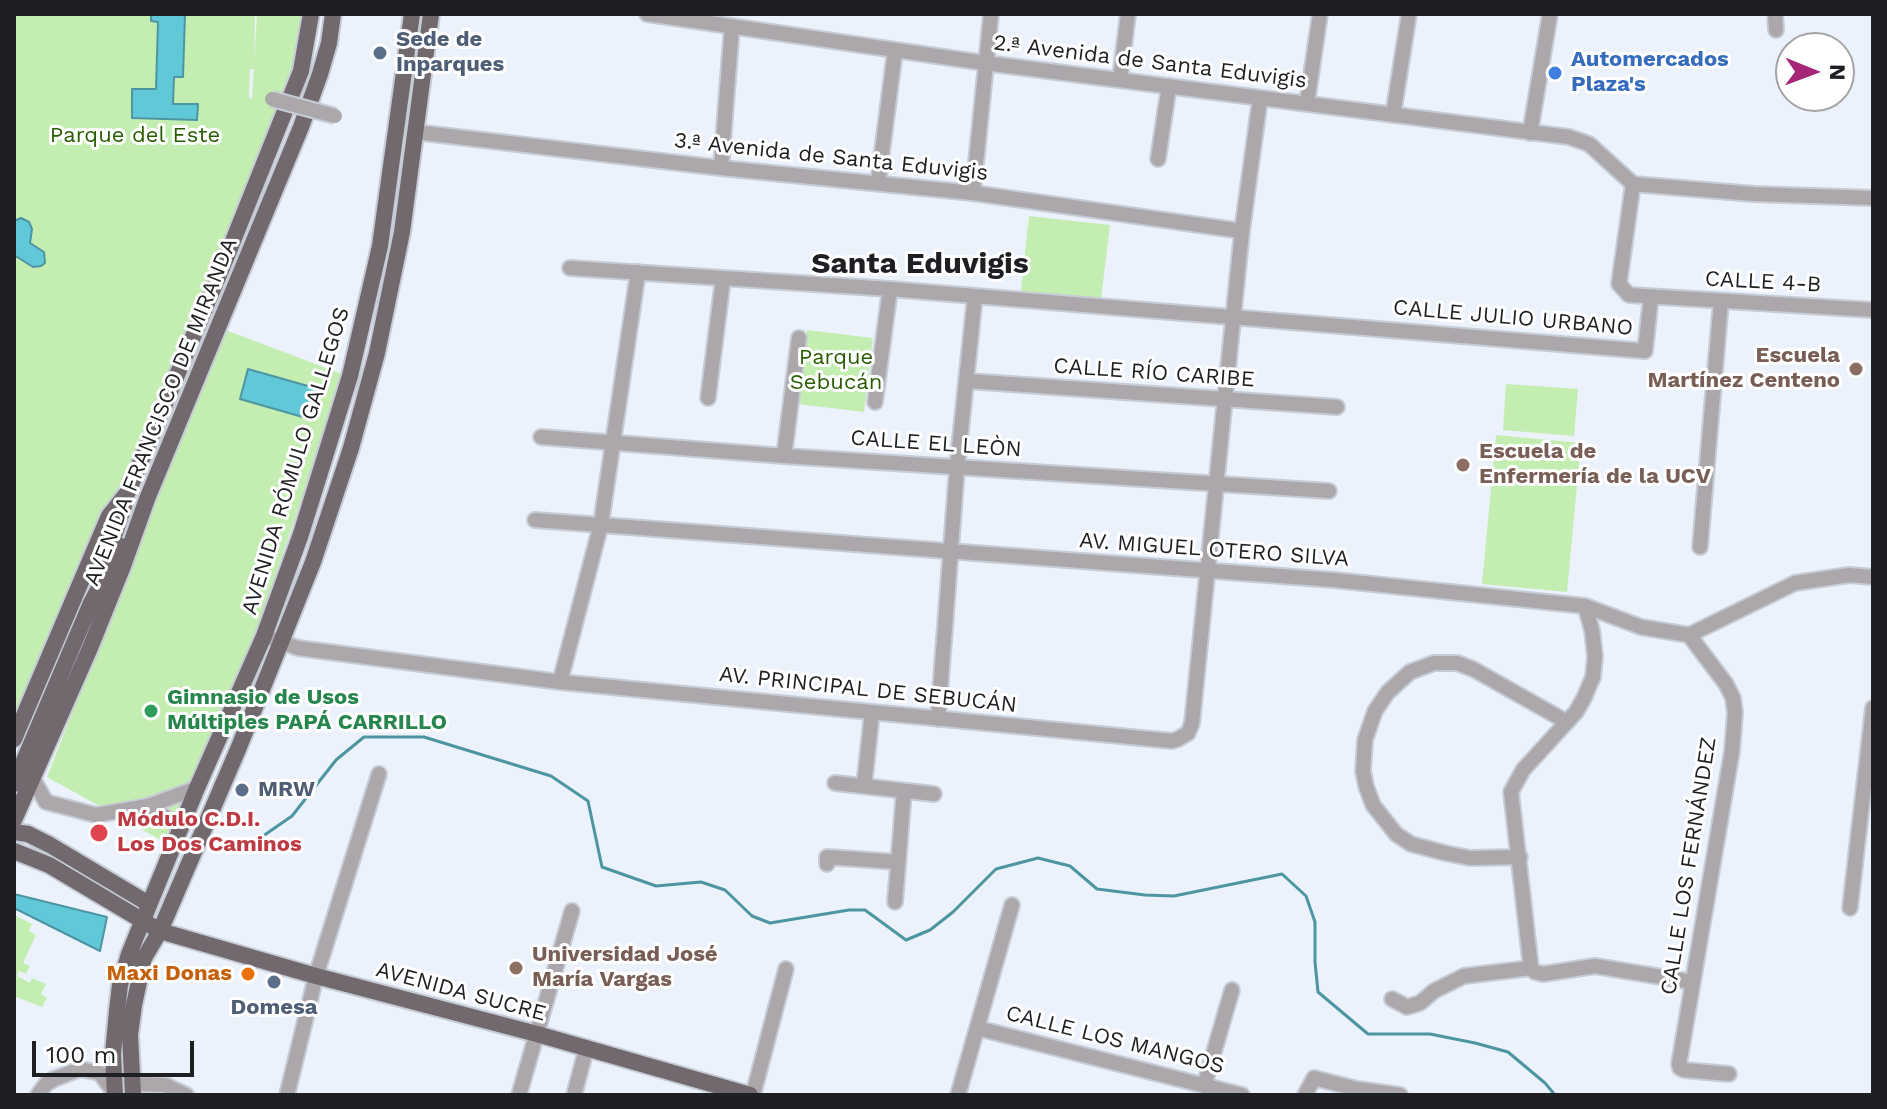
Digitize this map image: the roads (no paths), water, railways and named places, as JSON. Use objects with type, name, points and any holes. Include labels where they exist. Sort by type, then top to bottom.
[{"type":"main road","name":"AVENIDA FRANCISCO DE MIRANDA","points":[[14,739],[109,516],[128,492],[291,98],[304,58],[311,14]]},
{"type":"main road","name":"AVENIDA FRANCISCO DE MIRANDA","points":[[16,814],[123,566],[147,499],[306,116],[326,53],[333,14]]},
{"type":"main road","name":"AVENIDA RÓMULO GALLEGOS","points":[[197,788],[264,636],[305,520],[350,376],[380,246],[412,14]]},
{"type":"main road","name":"AVENIDA RÓMULO GALLEGOS","points":[[160,931],[281,643],[313,562],[351,448],[377,353],[402,232],[431,14]]},
{"type":"main road","points":[[14,784],[91,603],[128,492]]},
{"type":"main road","points":[[91,603],[147,499]]},
{"type":"main road","points":[[115,1094],[113,1054],[120,985],[141,921],[197,788]]},
{"type":"main road","points":[[14,832],[28,834],[50,845],[149,904],[160,931],[144,958],[134,1005],[130,1035],[133,1089]]},
{"type":"main road","name":"AVENIDA SUCRE","points":[[14,851],[49,865],[160,931],[752,1095]]},
{"type":"street","name":"2.ª Avenida de Santa Eduvigis","points":[[647,14],[895,51],[1569,137],[1589,144],[1633,184]]},
{"type":"street","points":[[973,193],[991,14]]},
{"type":"street","points":[[1120,79],[1128,14]]},
{"type":"street","points":[[1307,103],[1320,14]]},
{"type":"street","points":[[1393,115],[1409,14]]},
{"type":"street","points":[[1530,133],[1550,14]]},
{"type":"street","points":[[1775,14],[1776,30]]},
{"type":"street","points":[[721,168],[732,26]]},
{"type":"street","points":[[878,183],[895,51]]},
{"type":"street","points":[[1158,159],[1169,86]]},
{"type":"street","points":[[272,99],[335,116]]},
{"type":"street","points":[[1208,571],[1242,231],[1260,99]]},
{"type":"street","name":"3.ª Avenida de Santa Eduvigis","points":[[415,132],[721,168],[973,193],[1242,231]]},
{"type":"street","points":[[1633,184],[1754,194],[1873,198]]},
{"type":"street","name":"CALLE JULIO URBANO","points":[[1233,316],[1645,351],[1651,297],[1629,295],[1619,284],[1633,184]]},
{"type":"street","points":[[570,268],[1233,316]]},
{"type":"street","points":[[560,682],[601,524],[638,272]]},
{"type":"street","points":[[708,398],[723,279]]},
{"type":"street","points":[[875,402],[890,289]]},
{"type":"street","points":[[938,719],[957,468],[975,296]]},
{"type":"street","name":"CALLE 4-B","points":[[1651,297],[1873,310]]},
{"type":"street","points":[[1700,547],[1721,301]]},
{"type":"street","points":[[784,456],[799,338]]},
{"type":"street","name":"CALLE RÍO CARIBE","points":[[968,381],[1337,407]]},
{"type":"street","name":"CALLE EL LEÒN","points":[[541,437],[957,468],[1329,491]]},
{"type":"street","name":"AV. MIGUEL OTERO SILVA","points":[[535,520],[1334,580],[1585,606],[1641,627],[1689,635]]},
{"type":"street","name":"AV. PRINCIPAL DE SEBUCÁN","points":[[264,636],[298,648],[560,682],[1172,741],[1188,733],[1192,723],[1208,571]]},
{"type":"street","points":[[1689,635],[1795,583],[1849,575],[1873,577]]},
{"type":"street","points":[[1585,606],[1595,656],[1593,677],[1584,698],[1567,722],[1523,770],[1511,792],[1531,968],[1543,974],[1595,966],[1692,982]]},
{"type":"street","name":"CALLE LOS FERNÁNDEZ","points":[[1689,635],[1726,684],[1733,698],[1735,713],[1732,751],[1680,1068],[1729,1074]]},
{"type":"street","points":[[1520,857],[1470,858],[1411,844],[1396,834],[1373,805],[1363,771],[1365,740],[1375,711],[1388,692],[1410,672],[1434,663],[1457,663],[1567,722]]},
{"type":"street","points":[[1850,908],[1873,708]]},
{"type":"street","points":[[864,786],[872,713]]},
{"type":"street","points":[[287,1095],[316,976],[379,774]]},
{"type":"street","points":[[33,779],[46,802],[96,815],[148,806],[197,788]]},
{"type":"street","points":[[835,783],[934,794]]},
{"type":"street","points":[[895,902],[904,791]]},
{"type":"street","points":[[148,806],[181,827]]},
{"type":"street","points":[[827,864],[827,857],[898,862]]},
{"type":"street","points":[[958,1095],[1012,905]]},
{"type":"street","points":[[519,1095],[572,911]]},
{"type":"street","points":[[1392,999],[1407,1007],[1420,1003],[1434,991],[1464,976],[1531,968]]},
{"type":"street","points":[[752,1095],[786,969]]},
{"type":"street","points":[[1204,1086],[1232,990]]},
{"type":"street","name":"CALLE LOS MANGOS","points":[[977,1028],[1242,1095]]},
{"type":"street","points":[[574,1095],[586,1050]]},
{"type":"street","points":[[38,1095],[54,1079],[80,1069],[100,1073],[115,1094]]},
{"type":"street","points":[[1305,1095],[1314,1078],[1357,1089],[1400,1095]]},
{"type":"street","points":[[133,1089],[165,1085],[186,1095]]},
{"type":"water","points":[[151,14],[185,14],[183,77],[174,77],[173,104],[198,104],[197,120],[132,118],[132,89],[156,89],[158,22],[151,21]]},
{"type":"water","points":[[21,218],[29,222],[32,229],[30,243],[44,252],[45,263],[41,266],[33,267],[14,255],[14,221]]},
{"type":"water","points":[[248,369],[322,390],[313,420],[240,399]]},
{"type":"water","points":[[14,894],[107,917],[100,951],[14,908]]},
{"type":"waterway","points":[[217,847],[250,845],[292,816],[336,760],[364,737],[424,737],[551,776],[588,801],[602,867],[656,886],[701,882],[725,890],[752,916],[770,923],[865,910],[906,940],[930,930],[953,912],[996,869],[1038,858],[1070,866],[1097,889],[1145,895],[1174,896],[1282,874],[1306,896],[1315,922],[1318,992],[1368,1034],[1430,1034],[1508,1052],[1555,1095]]},
{"type":"place","name":"Sede de Inparques","points":[[380,53]]},
{"type":"place","name":"Automercados Plaza's","points":[[1555,73]]},
{"type":"place","name":"Escuela Martínez Centeno","points":[[1856,369]]},
{"type":"place","name":"Escuela de Enfermería de la UCV","points":[[1463,465]]},
{"type":"place","name":"Gimnasio de Usos Múltiples PAPÁ CARRILLO","points":[[151,711]]},
{"type":"place","name":"MRW","points":[[242,790]]},
{"type":"place","name":"Módulo C.D.I. Los Dos Caminos","points":[[99,833]]},
{"type":"place","name":"Universidad José María Vargas","points":[[516,968]]},
{"type":"place","name":"Maxi Donas","points":[[248,974]]},
{"type":"place","name":"Domesa","points":[[274,982]]},
{"type":"district","name":"Santa Eduvigis","points":[[920,264]]},
{"type":"park label","name":"Parque del Este","points":[[135,136]]},
{"type":"park label","name":"Parque Sebucán","points":[[836,370]]}]
